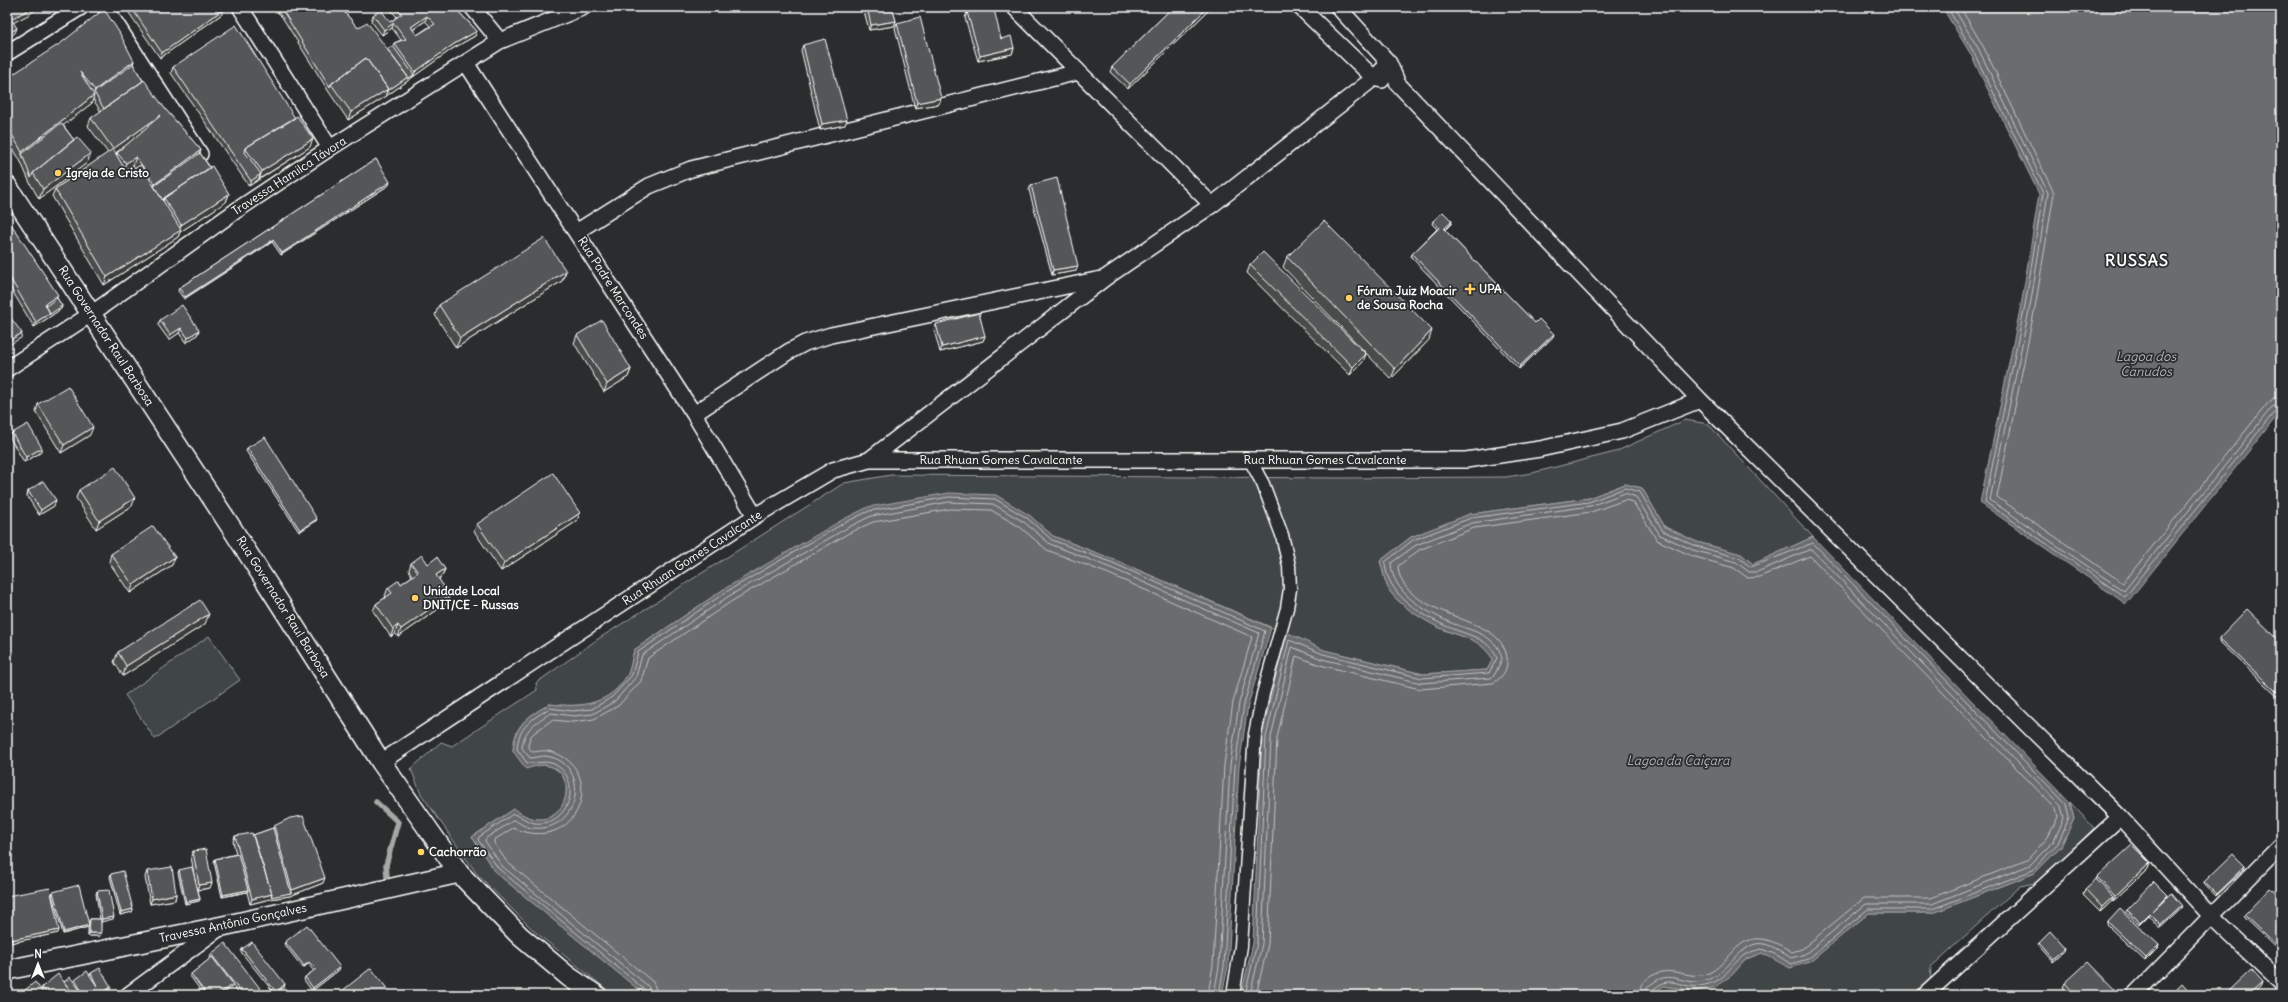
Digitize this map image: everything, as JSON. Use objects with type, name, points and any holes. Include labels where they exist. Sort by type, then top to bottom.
[{"type":"street","points":[[7,53],[81,7]]},
{"type":"street","points":[[105,7],[207,164]]},
{"type":"street","points":[[240,7],[330,148]]},
{"type":"street","points":[[472,7],[500,41]]},
{"type":"street","name":"Travessa Hamilca Távora","points":[[7,369],[91,314],[237,210],[330,148],[500,41],[584,7]]},
{"type":"street","points":[[1014,7],[1212,206]]},
{"type":"street","points":[[1300,7],[1374,78],[1398,84]]},
{"type":"street","points":[[1338,7],[1389,63],[1398,84],[1700,400],[2120,817],[2210,915],[2281,983]]},
{"type":"street","name":"Rua Padre Marcondes","points":[[466,63],[694,414],[755,516]]},
{"type":"street","points":[[869,460],[1106,278],[1212,206],[1374,78],[1389,63]]},
{"type":"street","points":[[576,232],[649,186],[690,169],[1078,72]]},
{"type":"street","name":"Rua Governador Raul Barbosa","points":[[7,186],[231,527],[381,762],[459,873],[520,936],[570,977],[596,995]]},
{"type":"street","points":[[228,197],[237,210]]},
{"type":"street","points":[[694,414],[805,343],[831,335],[1106,278]]},
{"type":"street","name":"Rua Rhuan Gomes Cavalcante","points":[[381,762],[755,516],[833,470],[869,460],[1466,460],[1540,449],[1622,431],[1700,400]]},
{"type":"street","points":[[1233,995],[1241,946],[1255,734],[1263,694],[1287,608],[1290,589],[1289,566],[1282,535],[1263,484],[1250,460]]},
{"type":"street","points":[[1926,995],[2120,817]]},
{"type":"street","points":[[2134,995],[2210,915],[2281,845]]},
{"type":"street","name":"Travessa Antônio Gonçalves","points":[[7,970],[222,926],[459,873]]},
{"type":"street","points":[[128,995],[222,926]]},
{"type":"shaded area","points":[[1685,420],[1708,424],[1813,537],[1753,564],[1741,554],[1697,542],[1665,527],[1642,488],[1625,484],[1589,498],[1470,514],[1411,537],[1380,561],[1389,590],[1396,599],[1409,610],[1425,620],[1447,631],[1473,640],[1483,647],[1493,659],[1487,670],[1423,674],[1324,650],[1115,560],[1053,536],[1029,515],[724,589],[634,650],[628,674],[613,692],[604,698],[584,704],[550,704],[529,717],[519,727],[514,742],[513,751],[526,768],[544,765],[557,770],[564,779],[566,791],[564,803],[557,813],[546,818],[531,818],[514,809],[472,837],[495,872],[645,995],[616,995],[611,993],[534,931],[477,874],[421,794],[411,769],[441,742],[452,746],[537,690],[536,683],[598,639],[844,483],[891,475],[1340,478],[1506,477],[1532,473],[1615,452]]},
{"type":"shaded area","points":[[209,636],[240,680],[155,739],[125,695]]},
{"type":"shaded area","points":[[2070,802],[2094,828],[2040,882],[2020,886],[1931,967],[1930,986],[1920,995],[1652,995],[1663,986],[1696,991],[1732,975],[1746,959],[1762,953],[1773,958],[1809,962],[1869,913],[1933,913],[2035,873],[2061,846],[2074,819]]},
{"type":"water","name":"Lagoa dos Canudos","points":[[1942,7],[2281,7],[2281,411],[2126,604],[1980,503],[2022,300],[2039,194],[1970,53]]},
{"type":"water","name":"Lagoa da Caiçara","points":[[1625,484],[1642,488],[1665,527],[1697,542],[1741,554],[1753,564],[1813,537],[2070,802],[2074,819],[2061,846],[2035,873],[1933,913],[1869,913],[1810,962],[1790,968],[1762,953],[1746,959],[1732,975],[1715,987],[1696,991],[1663,986],[1652,995],[1241,995],[1253,943],[1262,736],[1286,632],[1324,650],[1423,674],[1487,670],[1493,659],[1478,643],[1432,624],[1409,610],[1396,599],[1387,586],[1380,561],[1411,537],[1470,514],[1589,498]]},
{"type":"water","points":[[949,493],[996,495],[1029,515],[1053,536],[1115,560],[1271,628],[1248,705],[1239,767],[1228,967],[1222,995],[645,995],[495,872],[472,837],[514,809],[531,818],[545,818],[556,813],[564,803],[566,791],[564,779],[557,770],[544,765],[526,769],[513,751],[514,742],[520,727],[529,717],[550,704],[584,704],[604,698],[621,684],[628,674],[634,650],[724,589],[842,520],[868,507]]},
{"type":"building","points":[[7,7],[34,7],[11,19],[17,28],[7,35]]},
{"type":"building","points":[[131,7],[223,7],[224,9],[162,53]]},
{"type":"building","points":[[280,7],[340,7],[358,28],[367,22],[408,77],[387,91],[388,89],[366,58],[331,84],[330,87]]},
{"type":"building","points":[[395,7],[454,7],[477,31],[454,44],[415,72],[394,43],[406,39],[394,23],[384,30],[373,15],[381,10],[390,22],[402,14]],"holes":[[[427,16],[435,24],[417,35],[411,27]]]},
{"type":"building","points":[[867,7],[892,7],[896,21],[871,25]]},
{"type":"building","points":[[1173,7],[1208,7],[1130,84],[1112,67]]},
{"type":"building","points":[[104,9],[119,32],[134,61],[95,90],[80,72],[94,95],[22,152],[7,126],[7,78],[61,43]]},
{"type":"building","points":[[994,9],[1001,39],[1011,36],[1014,48],[980,56],[967,12]]},
{"type":"building","points":[[920,17],[941,98],[917,103],[897,23]]},
{"type":"building","points":[[236,25],[295,118],[245,148],[244,151],[261,174],[251,181],[173,67]]},
{"type":"building","points":[[825,39],[847,120],[822,124],[803,45]]},
{"type":"building","points":[[393,46],[414,75],[407,79],[408,77],[387,49]]},
{"type":"building","points":[[366,58],[388,89],[351,112],[331,84]]},
{"type":"building","points":[[133,64],[143,81],[104,109],[94,92]]},
{"type":"building","points":[[144,80],[166,110],[201,150],[155,184],[136,157],[126,163],[117,153],[161,115],[113,149],[91,118]]},
{"type":"building","points":[[297,116],[313,139],[262,171],[245,148]]},
{"type":"building","points":[[61,123],[74,140],[33,173],[31,178],[22,154]]},
{"type":"building","points":[[77,137],[91,153],[43,189],[33,173]]},
{"type":"building","points":[[113,149],[127,173],[141,165],[181,230],[107,277],[55,189]]},
{"type":"building","points":[[200,153],[210,168],[164,198],[163,201],[154,186]]},
{"type":"building","points":[[376,159],[390,182],[282,253],[273,240],[185,297],[179,288]]},
{"type":"building","points":[[212,166],[229,194],[181,225],[164,198]]},
{"type":"building","points":[[1057,178],[1078,266],[1053,270],[1031,185]]},
{"type":"building","name":"UPA","points":[[1443,212],[1452,221],[1444,229],[1535,323],[1539,319],[1554,334],[1520,366],[1412,254],[1439,228],[1433,221]]},
{"type":"building","points":[[7,218],[58,295],[45,304],[50,313],[36,322],[10,278],[7,280]]},
{"type":"building","name":"Fórum Juiz Moacir de Sousa Rocha","points":[[1324,221],[1432,330],[1395,369],[1287,257]]},
{"type":"building","points":[[544,238],[566,271],[460,338],[439,305]]},
{"type":"building","points":[[1263,252],[1366,354],[1353,367],[1250,265]]},
{"type":"building","points":[[57,298],[62,306],[49,315],[50,313],[46,306]]},
{"type":"building","points":[[182,305],[199,330],[188,338],[181,328],[170,335],[160,320]]},
{"type":"building","points":[[7,313],[22,333],[7,342]]},
{"type":"building","points":[[979,313],[985,336],[942,347],[936,324]]},
{"type":"building","points":[[602,320],[631,369],[607,384],[577,335]]},
{"type":"building","points":[[68,386],[93,427],[64,445],[38,404]]},
{"type":"building","points":[[28,424],[42,448],[26,457],[12,433]]},
{"type":"building","points":[[265,437],[317,519],[300,530],[247,448]]},
{"type":"building","points":[[115,467],[135,498],[99,521],[79,490]]},
{"type":"building","points":[[553,473],[580,513],[504,563],[477,524]]},
{"type":"building","points":[[43,481],[56,500],[41,510],[28,491]]},
{"type":"building","points":[[153,526],[175,557],[133,585],[111,554]]},
{"type":"building","name":"Unidade Local DNIT/CE - Russas","points":[[422,555],[428,564],[437,557],[445,569],[436,575],[450,595],[401,629],[398,625],[393,629],[376,604],[392,593],[388,588],[399,580],[401,584],[418,572],[411,563]]},
{"type":"building","points":[[200,600],[209,614],[126,666],[118,652]]},
{"type":"building","points":[[2247,609],[2281,642],[2281,696],[2219,638]]},
{"type":"building","points":[[303,816],[325,878],[292,890],[274,826],[290,818]]},
{"type":"building","points":[[273,828],[291,893],[271,897],[272,894],[253,835]]},
{"type":"building","points":[[252,833],[272,894],[252,899],[235,836]]},
{"type":"building","points":[[2132,845],[2150,863],[2115,896],[2097,877]]},
{"type":"building","points":[[206,849],[212,883],[199,885],[193,851]]},
{"type":"building","points":[[238,854],[248,890],[223,895],[215,859]]},
{"type":"building","points":[[2233,854],[2245,866],[2216,894],[2204,882]]},
{"type":"building","points":[[172,867],[176,894],[152,899],[147,871]]},
{"type":"building","points":[[192,867],[200,899],[186,902],[179,870]]},
{"type":"building","points":[[123,871],[133,909],[121,912],[111,874]]},
{"type":"building","points":[[2096,879],[2113,897],[2102,907],[2085,889]]},
{"type":"building","points":[[2154,882],[2167,895],[2152,911],[2171,893],[2182,906],[2161,925],[2149,913],[2140,922],[2127,910]]},
{"type":"building","points":[[79,885],[89,925],[64,932],[53,892]]},
{"type":"building","points":[[50,888],[59,930],[11,940],[7,921],[7,896]]},
{"type":"building","points":[[2270,888],[2281,899],[2281,950],[2244,915]]},
{"type":"building","points":[[109,890],[114,917],[102,919],[97,891]]},
{"type":"building","points":[[2120,909],[2159,945],[2146,958],[2108,922]]},
{"type":"building","points":[[90,919],[101,919],[101,933],[89,933]]},
{"type":"building","points":[[307,925],[340,967],[313,988],[305,977],[316,969],[309,962],[304,966],[285,942]]},
{"type":"building","points":[[2050,931],[2065,948],[2053,958],[2039,942]]},
{"type":"building","points":[[252,942],[285,984],[276,992],[242,949]]},
{"type":"building","points":[[225,943],[262,991],[256,995],[243,995],[211,954]]},
{"type":"building","points":[[212,957],[233,984],[218,995],[207,995],[191,974]]},
{"type":"building","points":[[2088,962],[2119,994],[2076,995],[2065,983]]},
{"type":"building","points":[[100,968],[111,987],[99,995],[84,995],[75,980],[87,971],[97,986],[91,973]]},
{"type":"building","points":[[371,968],[392,995],[345,995],[342,991]]},
{"type":"building","points":[[2251,970],[2262,982],[2248,995],[2233,995],[2229,991]]},
{"type":"building","points":[[58,974],[74,995],[48,995],[42,987]]},
{"type":"building","points":[[70,977],[84,995],[74,995],[64,982]]},
{"type":"building","points":[[35,982],[45,995],[19,995]]},
{"type":"building","points":[[2182,984],[2192,995],[2171,995]]},
{"type":"building","points":[[8,988],[15,995],[7,995]]},
{"type":"building","points":[[170,990],[173,995],[163,995]]},
{"type":"waterway","points":[[376,802],[398,822],[386,865],[387,877]]},
{"type":"place","name":"Igreja de Cristo","points":[[58,173]]},
{"type":"place","name":"UPA","points":[[1470,289]]},
{"type":"place","name":"Fórum Juiz Moacir de Sousa Rocha","points":[[1349,298]]},
{"type":"place","name":"Unidade Local DNIT/CE - Russas","points":[[415,598]]},
{"type":"place","name":"Cachorrão","points":[[421,852]]},
{"type":"district","name":"RUSSAS","points":[[2137,260]]}]
